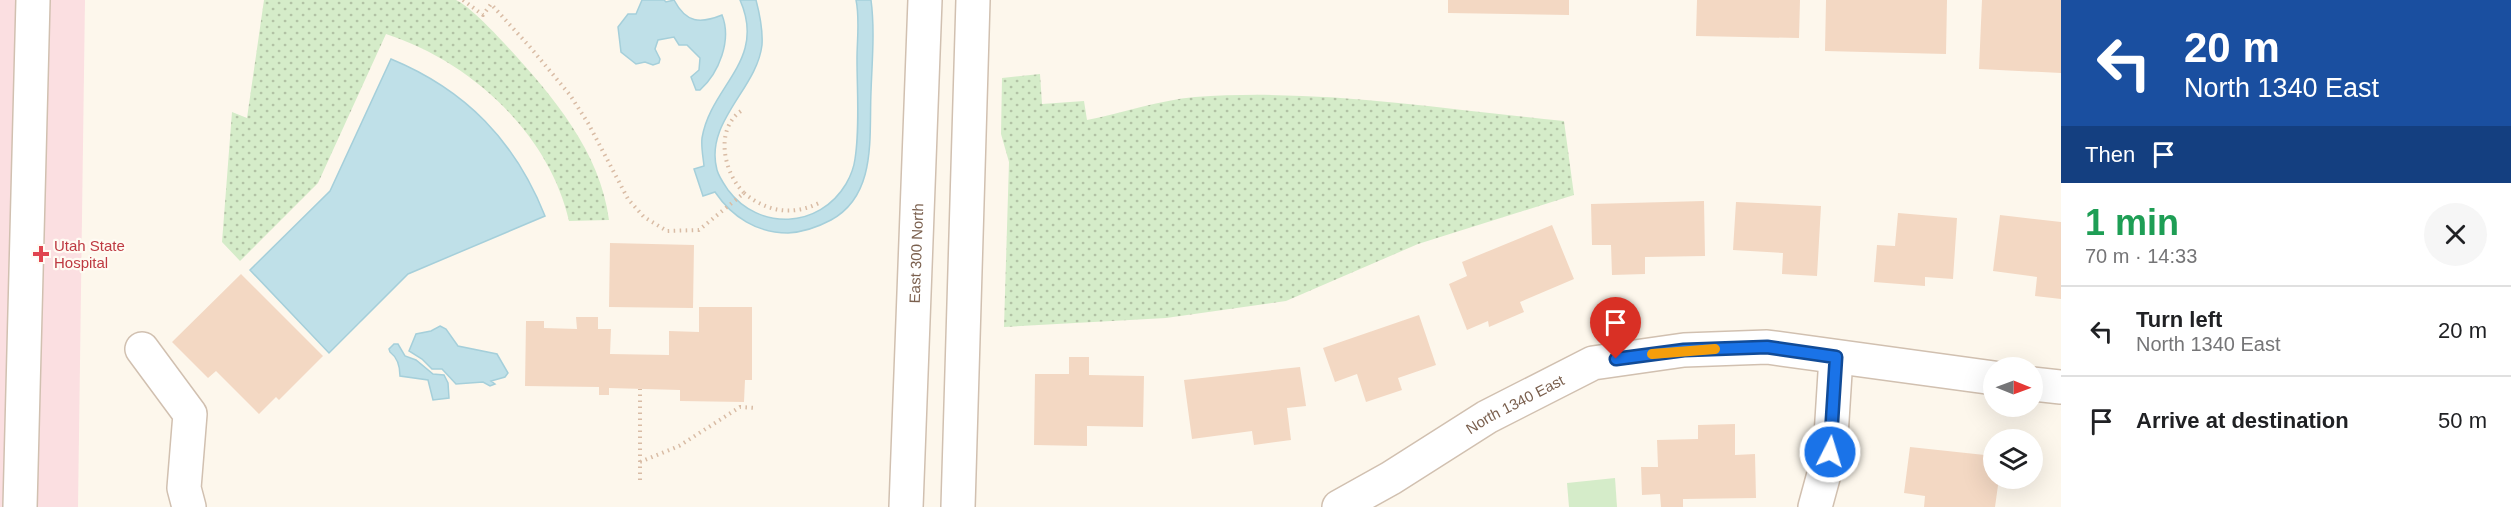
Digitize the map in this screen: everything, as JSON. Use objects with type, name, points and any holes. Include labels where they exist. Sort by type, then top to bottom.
[{"type":"street","points":[[20,507],[33,0]]},
{"type":"street","name":"East 300 North","points":[[906,507],[925,0]]},
{"type":"street","points":[[958,507],[973,0]]},
{"type":"street","name":"North 1340 East","points":[[1339,507],[1391,478],[1487,417],[1593,363],[1684,350],[1767,347],[1983,377]]},
{"type":"street","points":[[142,349],[190,414],[184,488],[189,507]]},
{"type":"street","points":[[1815,507],[1830,452],[1836,357]]},
{"type":"street","points":[[2043,385],[2061,387]]},
{"type":"path","points":[[463,0],[483,15],[491,4],[530,46],[576,104],[619,184],[644,217],[667,231],[699,230],[744,193]]},
{"type":"path","points":[[741,111],[734,116],[729,125],[725,147],[732,178],[744,193],[759,204],[783,211],[793,211],[819,203]]},
{"type":"path","points":[[640,389],[640,480]]},
{"type":"path","points":[[640,462],[679,446],[741,407],[755,408]]},
{"type":"shaded area","name":"Utah State Hospital","points":[[0,0],[85,0],[78,507],[0,507]]},
{"type":"green space","points":[[264,0],[456,0],[461,3],[488,26],[521,62],[570,124],[595,170],[604,194],[609,220],[569,221],[559,189],[544,158],[502,105],[476,82],[447,62],[417,46],[386,34],[318,183],[240,261],[222,242],[232,112],[247,118]]},
{"type":"green space","points":[[1040,74],[1042,104],[1084,101],[1087,120],[1195,97],[1287,95],[1380,101],[1564,121],[1574,195],[1418,244],[1286,301],[1166,318],[1004,327],[1009,162],[1001,134],[1002,78]]},
{"type":"green space","points":[[1615,478],[1617,507],[1569,507],[1567,483]]},
{"type":"water","points":[[642,0],[664,0],[666,2],[674,0],[683,13],[694,20],[707,20],[722,15],[725,35],[722,56],[713,75],[700,90],[696,90],[691,77],[699,70],[700,58],[687,45],[679,45],[674,37],[658,40],[655,49],[660,59],[659,63],[653,65],[645,62],[636,64],[621,52],[618,27],[628,14],[636,14]]},
{"type":"water","points":[[740,0],[756,0],[761,22],[762,45],[751,76],[724,121],[718,136],[715,153],[717,170],[728,190],[741,203],[756,213],[772,218],[788,219],[821,210],[834,199],[852,172],[857,147],[858,122],[856,0],[871,0],[873,34],[870,146],[863,180],[856,196],[846,209],[831,220],[810,229],[788,233],[777,232],[746,222],[729,209],[715,192],[703,196],[694,169],[704,166],[702,138],[707,119],[734,72],[747,40],[746,21]]},
{"type":"water","points":[[391,59],[442,86],[485,121],[519,164],[545,216],[408,274],[329,353],[250,270],[330,191]]},
{"type":"water","points":[[440,326],[446,329],[458,346],[497,354],[508,373],[505,377],[491,381],[495,384],[490,386],[483,382],[456,384],[442,369],[432,369],[409,351],[416,334],[431,331]]},
{"type":"water","points":[[394,344],[398,344],[405,356],[416,360],[433,374],[444,375],[448,383],[449,398],[433,400],[428,380],[400,376],[398,362],[389,349]]},
{"type":"building","points":[[1448,0],[1569,0],[1569,15],[1448,13]]},
{"type":"building","points":[[1697,0],[1800,0],[1799,38],[1696,36]]},
{"type":"building","points":[[1826,0],[1947,0],[1946,54],[1825,51]]},
{"type":"building","points":[[1982,0],[2061,0],[2061,73],[1979,69]]},
{"type":"building","points":[[1704,201],[1705,256],[1645,257],[1645,274],[1612,275],[1611,245],[1592,245],[1591,204]]},
{"type":"building","points":[[1736,202],[1821,206],[1817,276],[1782,274],[1783,253],[1733,250]]},
{"type":"building","points":[[1898,213],[1957,218],[1953,279],[1925,277],[1925,286],[1874,282],[1877,245],[1895,246]]},
{"type":"building","points":[[2000,215],[2061,222],[2061,299],[2035,296],[2037,277],[1993,271]]},
{"type":"building","points":[[1552,225],[1574,279],[1520,302],[1524,312],[1489,327],[1488,321],[1467,330],[1449,284],[1467,276],[1462,262]]},
{"type":"building","points":[[610,243],[694,245],[693,308],[609,307]]},
{"type":"building","points":[[241,274],[323,356],[279,400],[276,397],[259,414],[216,371],[208,378],[172,342]]},
{"type":"building","points":[[699,307],[752,307],[752,380],[745,380],[744,402],[680,401],[680,390],[609,388],[609,395],[599,395],[599,387],[525,386],[526,321],[544,321],[544,328],[577,329],[576,317],[598,317],[598,329],[611,329],[610,354],[669,355],[669,331],[699,332]]},
{"type":"building","points":[[1419,315],[1436,365],[1398,378],[1402,390],[1366,402],[1357,374],[1335,382],[1323,348]]},
{"type":"building","points":[[1069,357],[1089,357],[1089,375],[1144,376],[1143,427],[1087,426],[1087,446],[1034,445],[1035,374],[1069,374]]},
{"type":"building","points":[[1300,367],[1306,406],[1287,408],[1291,440],[1254,445],[1252,431],[1192,439],[1184,380]]},
{"type":"building","points":[[1735,424],[1735,455],[1755,454],[1756,498],[1683,499],[1683,507],[1661,507],[1660,494],[1642,495],[1641,467],[1658,467],[1657,440],[1698,439],[1698,425]]},
{"type":"building","points":[[1910,447],[1983,455],[1983,489],[1997,489],[1995,507],[1924,507],[1925,496],[1904,493]]},
{"type":"slow traffic","points":[[1652,354],[1715,349]]},
{"type":"place","name":"Utah State Hospital","points":[[41,254]]},
{"type":"route","points":[[1616,359],[1684,350],[1767,347],[1836,357],[1830,452]]}]
